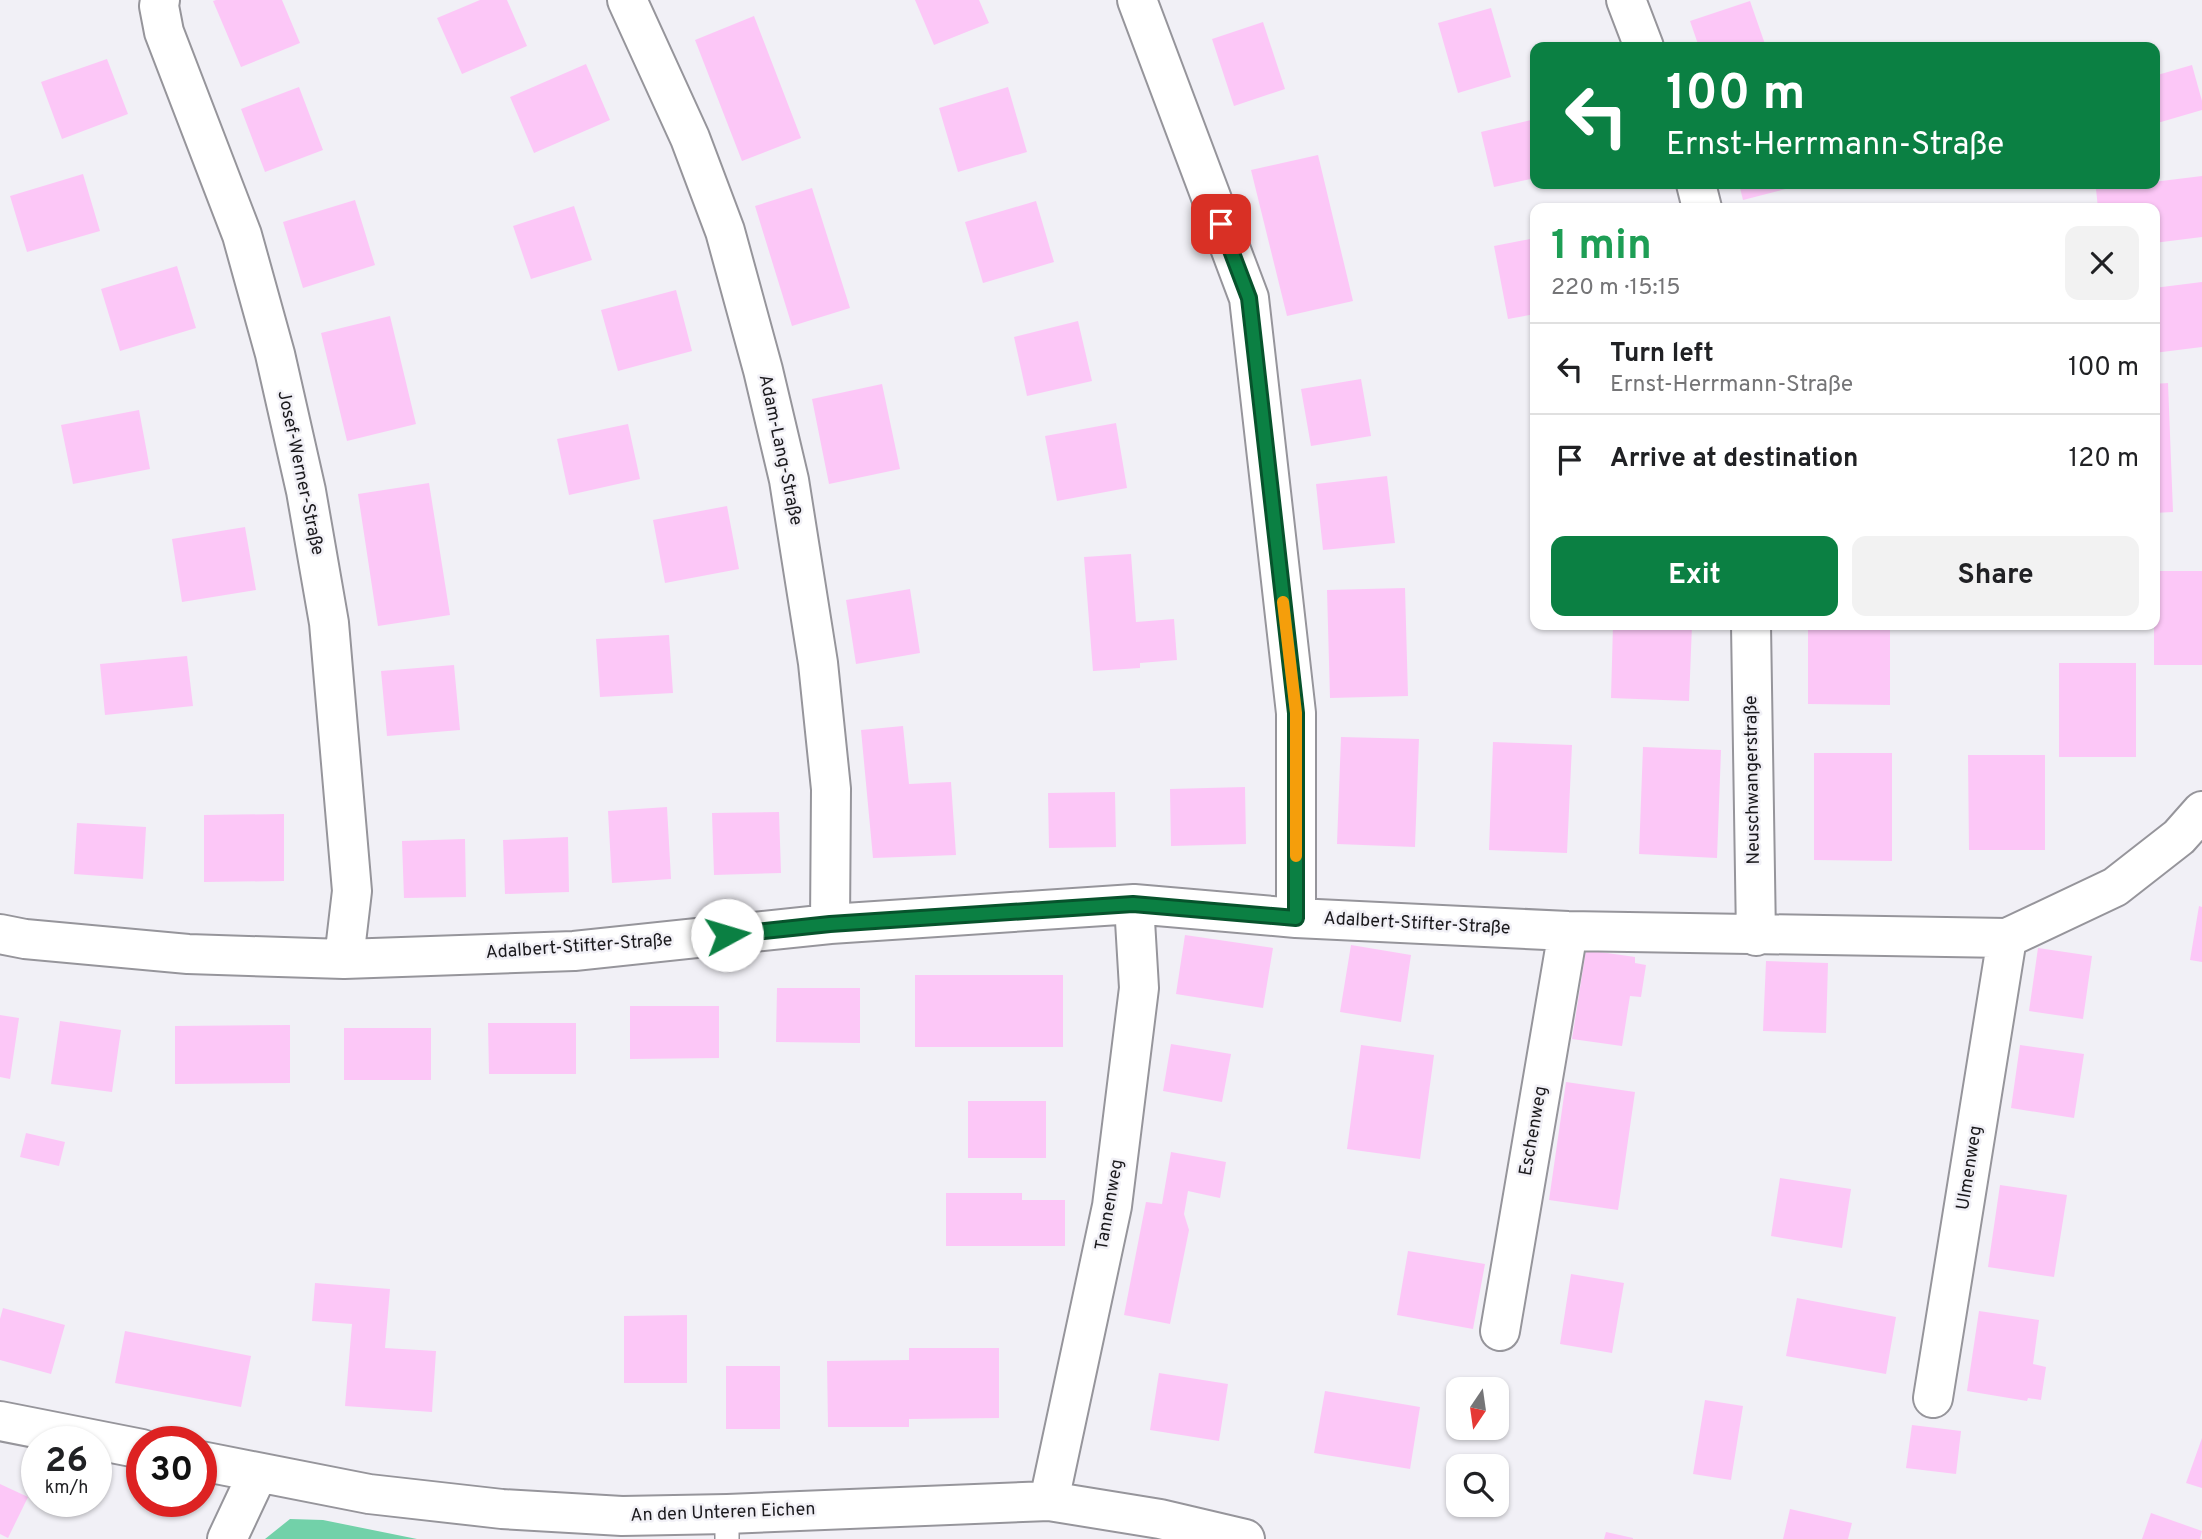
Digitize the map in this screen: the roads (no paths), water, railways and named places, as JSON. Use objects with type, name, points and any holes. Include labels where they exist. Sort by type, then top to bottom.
[{"type":"street","name":"Adam-Lang-Straße","points":[[627,0],[690,138],[725,231],[763,370],[789,480],[818,663],[831,789],[830,924]]},
{"type":"street","points":[[1137,0],[1249,298],[1296,713],[1296,918]]},
{"type":"street","points":[[1626,0],[1642,42]]},
{"type":"street","name":"Josef-Werner-Straße","points":[[160,3],[164,32],[242,235],[275,354],[306,491],[329,623],[352,891],[344,958]]},
{"type":"street","name":"Neuschwangerstraße","points":[[1751,630],[1756,936]]},
{"type":"street","name":"Adalbert-Stifter-Straße","points":[[0,934],[25,939],[188,954],[344,958],[574,951],[830,924],[1133,904],[1296,918],[1568,931],[2007,938],[2115,887],[2191,824]]},
{"type":"street","name":"Tannenweg","points":[[1049,1501],[1112,1206],[1139,988],[1133,904]]},
{"type":"street","name":"Eschenweg","points":[[1500,1331],[1568,931]]},
{"type":"street","name":"Ulmenweg","points":[[1933,1398],[2007,938]]},
{"type":"street","points":[[0,1421],[126,1446]]},
{"type":"street","name":"An den Unteren Eichen","points":[[217,1464],[369,1494],[502,1509],[622,1516],[727,1527],[1049,1501],[1160,1519],[1245,1539]]},
{"type":"street","points":[[227,1539],[258,1473]]}]
